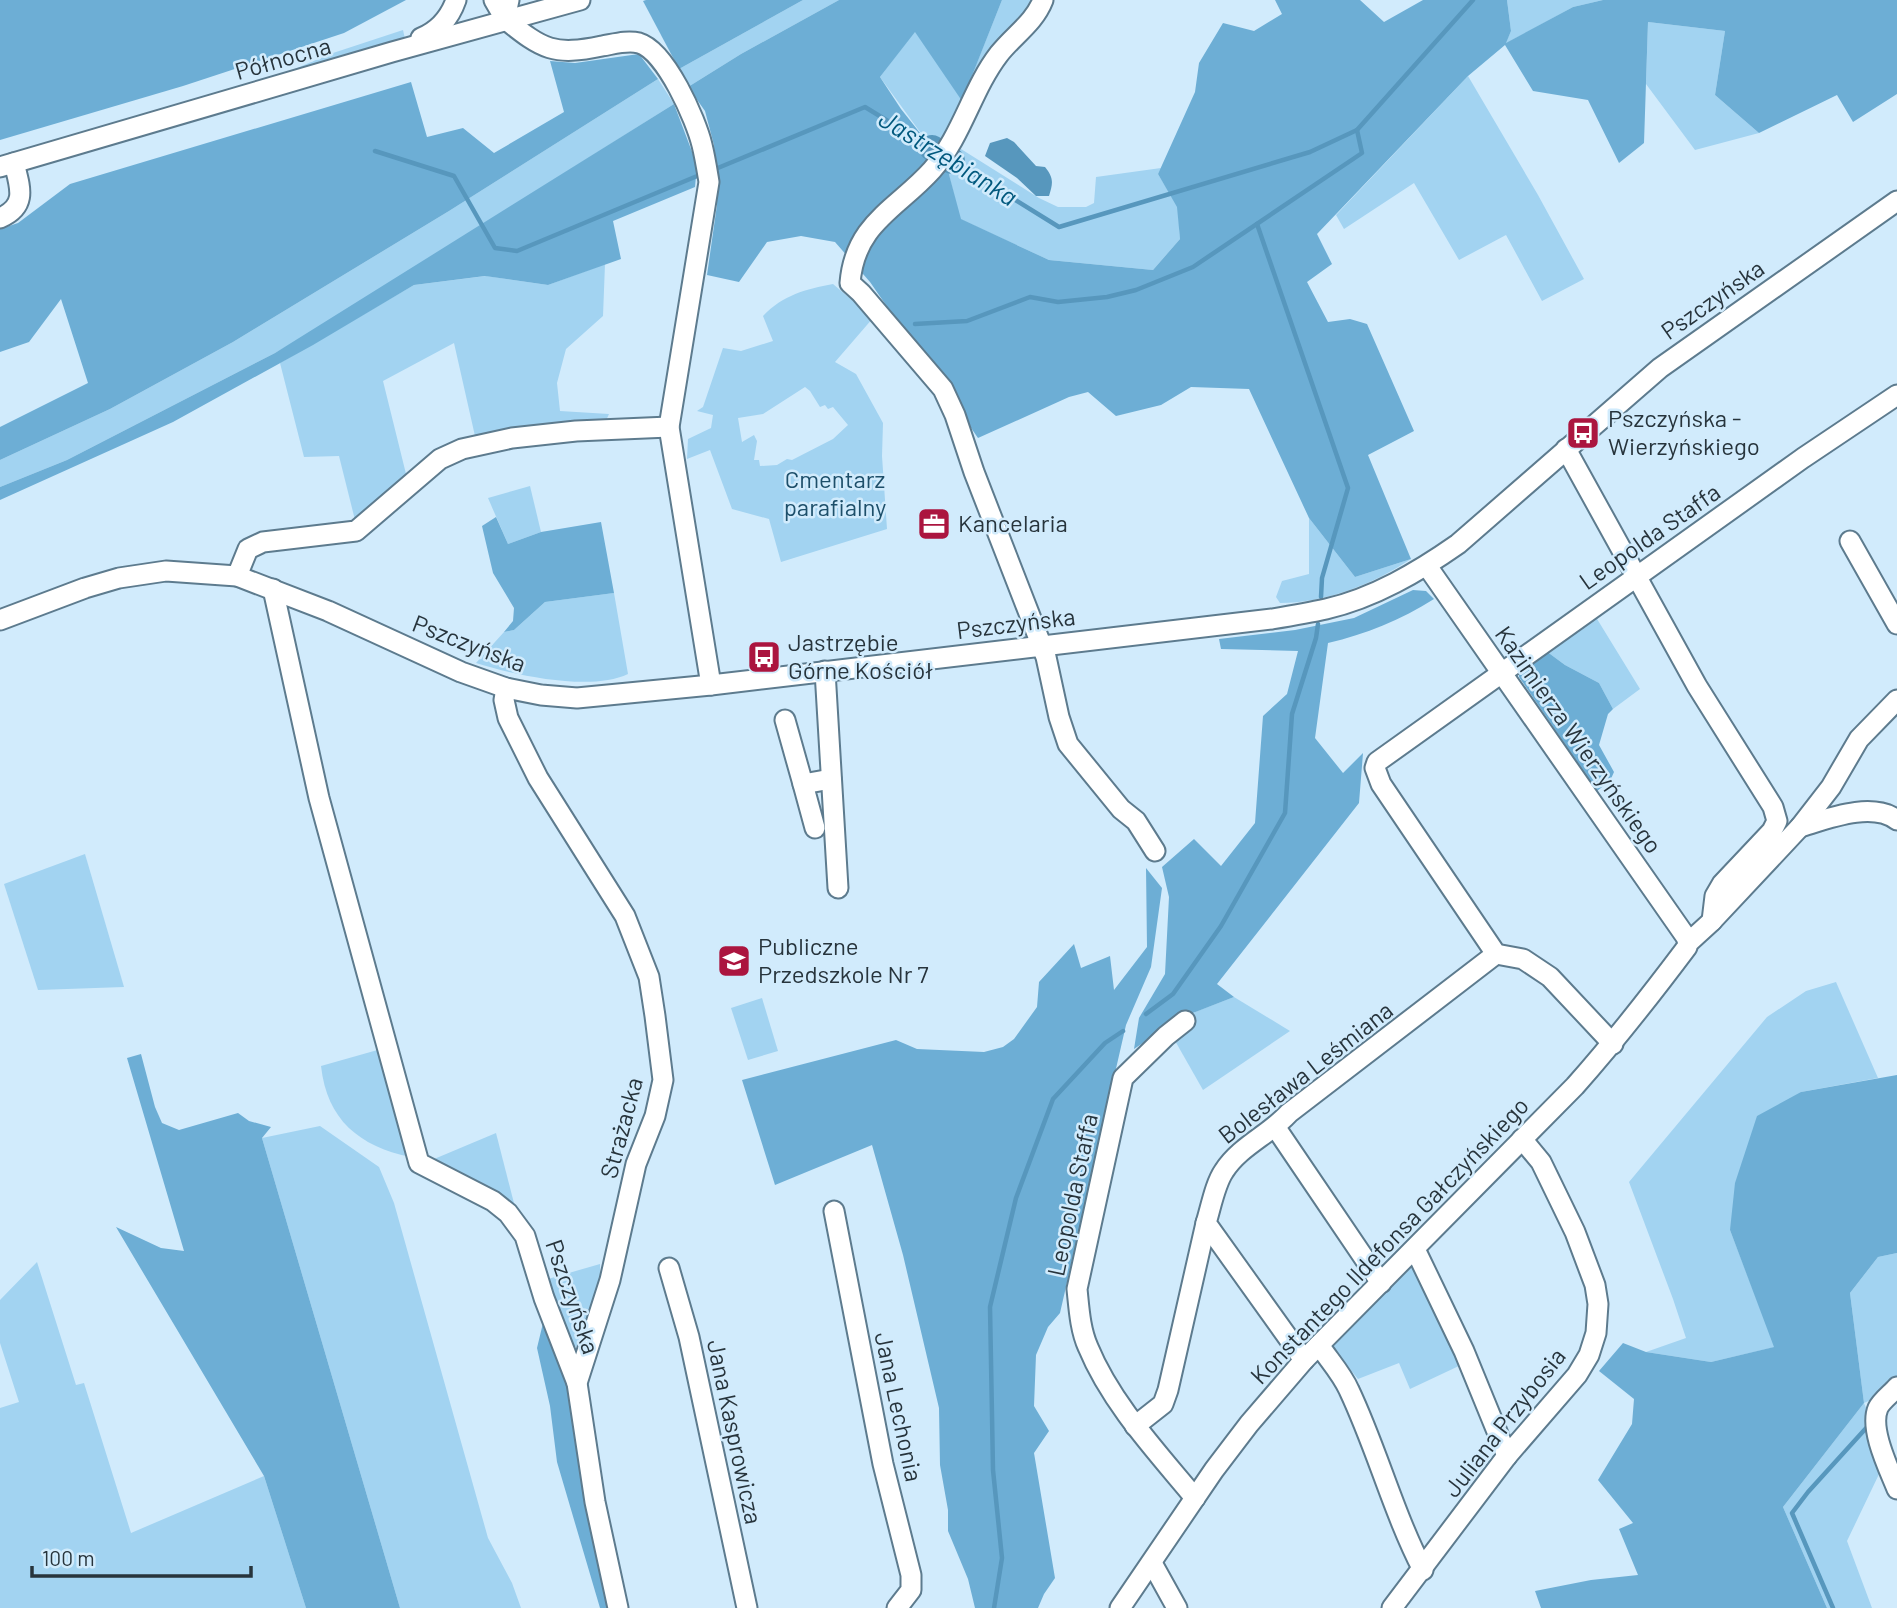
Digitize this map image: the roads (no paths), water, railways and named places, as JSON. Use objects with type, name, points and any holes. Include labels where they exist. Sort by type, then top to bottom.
[{"type":"street","points":[[392,52],[432,34],[453,9],[456,0]]},
{"type":"street","points":[[494,0],[507,10],[528,37],[558,52],[574,52],[623,42],[639,43],[646,47],[662,61],[695,122],[708,176],[669,427],[711,685]]},
{"type":"street","points":[[537,0],[573,2]]},
{"type":"street","points":[[1042,0],[1034,18],[1001,51],[988,69],[932,169],[886,211],[854,254],[850,283],[862,293],[943,389],[1046,657],[1059,717],[1068,744],[1121,809],[1136,821],[1154,851]]},
{"type":"street","name":"Północna","points":[[7,165],[392,52],[507,10],[573,2]]},
{"type":"street","points":[[0,218],[11,213],[19,202],[20,187],[7,165]]},
{"type":"street","name":"Pszczyńska","points":[[2,614],[119,578],[166,571],[237,576],[328,611],[505,694],[577,698],[711,685],[1272,619],[1328,609],[1382,590],[1427,566],[1458,544],[1660,368],[1897,201]]},
{"type":"street","name":"Leopolda Staffa","points":[[1502,672],[1803,458],[1897,395]]},
{"type":"street","points":[[237,576],[248,549],[263,542],[356,531],[440,459],[462,449],[512,438],[576,431],[669,427]]},
{"type":"street","points":[[1566,449],[1697,686],[1773,807],[1777,821],[1772,831],[1722,884],[1715,896],[1712,922]]},
{"type":"street","points":[[1850,541],[1897,624]]},
{"type":"street","name":"Kazimierza Wierzyńskiego","points":[[1427,566],[1688,943]]},
{"type":"street","name":"Pszczyńska","points":[[273,589],[319,798],[419,1163],[493,1201],[508,1213],[525,1236],[548,1309],[577,1383]]},
{"type":"street","points":[[825,671],[838,888]]},
{"type":"street","points":[[1502,672],[1383,756],[1375,768],[1381,784],[1496,954],[1523,959],[1549,977],[1613,1044]]},
{"type":"street","name":"Strażacka","points":[[505,694],[508,718],[538,778],[608,886],[630,928],[649,976],[663,1080],[655,1115],[636,1164],[610,1280],[577,1383],[595,1502],[618,1608]]},
{"type":"street","name":"Konstantego Ildefonsa Gałczyńskiego","points":[[1120,1608],[1249,1424],[1304,1360],[1613,1044],[1688,943],[1712,922],[1800,827],[1830,787],[1859,739],[1897,699]]},
{"type":"street","points":[[785,720],[815,828]]},
{"type":"street","points":[[803,784],[831,779]]},
{"type":"street","points":[[1800,827],[1833,817],[1865,812],[1890,815],[1897,820]]},
{"type":"street","name":"Bolesława Leśmiana","points":[[1135,1426],[1163,1404],[1168,1390],[1206,1223],[1223,1172],[1244,1149],[1276,1128],[1289,1113],[1496,954]]},
{"type":"street","name":"Leopolda Staffa","points":[[1185,1021],[1123,1078],[1077,1289],[1087,1347],[1119,1404],[1195,1498]]},
{"type":"street","points":[[1276,1128],[1381,1283]]},
{"type":"street","name":"Juliana Przybosia","points":[[1392,1608],[1507,1456],[1577,1375],[1589,1355],[1596,1333],[1598,1304],[1595,1285],[1575,1232],[1541,1162],[1522,1139]]},
{"type":"street","name":"Jana Lechonia","points":[[834,1211],[883,1464],[911,1575],[911,1590],[898,1608]]},
{"type":"street","points":[[1206,1223],[1304,1360]]},
{"type":"street","points":[[1415,1249],[1464,1351],[1507,1456]]},
{"type":"street","name":"Jana Kasprowicza","points":[[669,1268],[689,1337],[747,1608]]},
{"type":"street","points":[[1319,1345],[1348,1387],[1382,1466],[1405,1535],[1423,1570]]},
{"type":"street","points":[[1897,1387],[1878,1408],[1876,1421],[1878,1440],[1897,1489]]},
{"type":"street","points":[[1152,1563],[1177,1608]]},
{"type":"waterway","name":"Jastrzębianka","points":[[952,161],[1059,227],[1310,152],[1357,130],[1473,0]]},
{"type":"waterway","name":"Jastrzębianka","points":[[713,170],[865,107],[932,148]]},
{"type":"waterway","points":[[915,324],[967,321],[1030,297],[1058,302],[1107,297],[1136,290],[1193,267],[1362,153],[1357,130]]},
{"type":"waterway","name":"Jastrzębianka","points":[[932,148],[952,161]]},
{"type":"waterway","name":"Jastrzębianka","points":[[375,151],[454,176],[495,248],[517,251],[702,174]]},
{"type":"waterway","points":[[1257,224],[1348,488],[1322,578],[1321,597]]},
{"type":"waterway","points":[[1146,1014],[1173,994],[1221,926],[1285,813],[1292,714],[1318,624]]},
{"type":"waterway","points":[[994,1608],[1002,1558],[993,1470],[990,1307],[1016,1198],[1053,1099],[1105,1043],[1123,1031]]},
{"type":"waterway","points":[[1833,1608],[1792,1513],[1868,1426]]},
{"type":"place","name":"Pszczyńska - Wierzyńskiego","points":[[1583,433]]},
{"type":"place","name":"Kancelaria","points":[[934,524]]},
{"type":"place","name":"Jastrzębie Górne Kościół","points":[[764,657]]},
{"type":"place","name":"Publiczne Przedszkole Nr 7","points":[[734,961]]},
{"type":"park label","name":"Cmentarz parafialny","points":[[835,494]]}]
